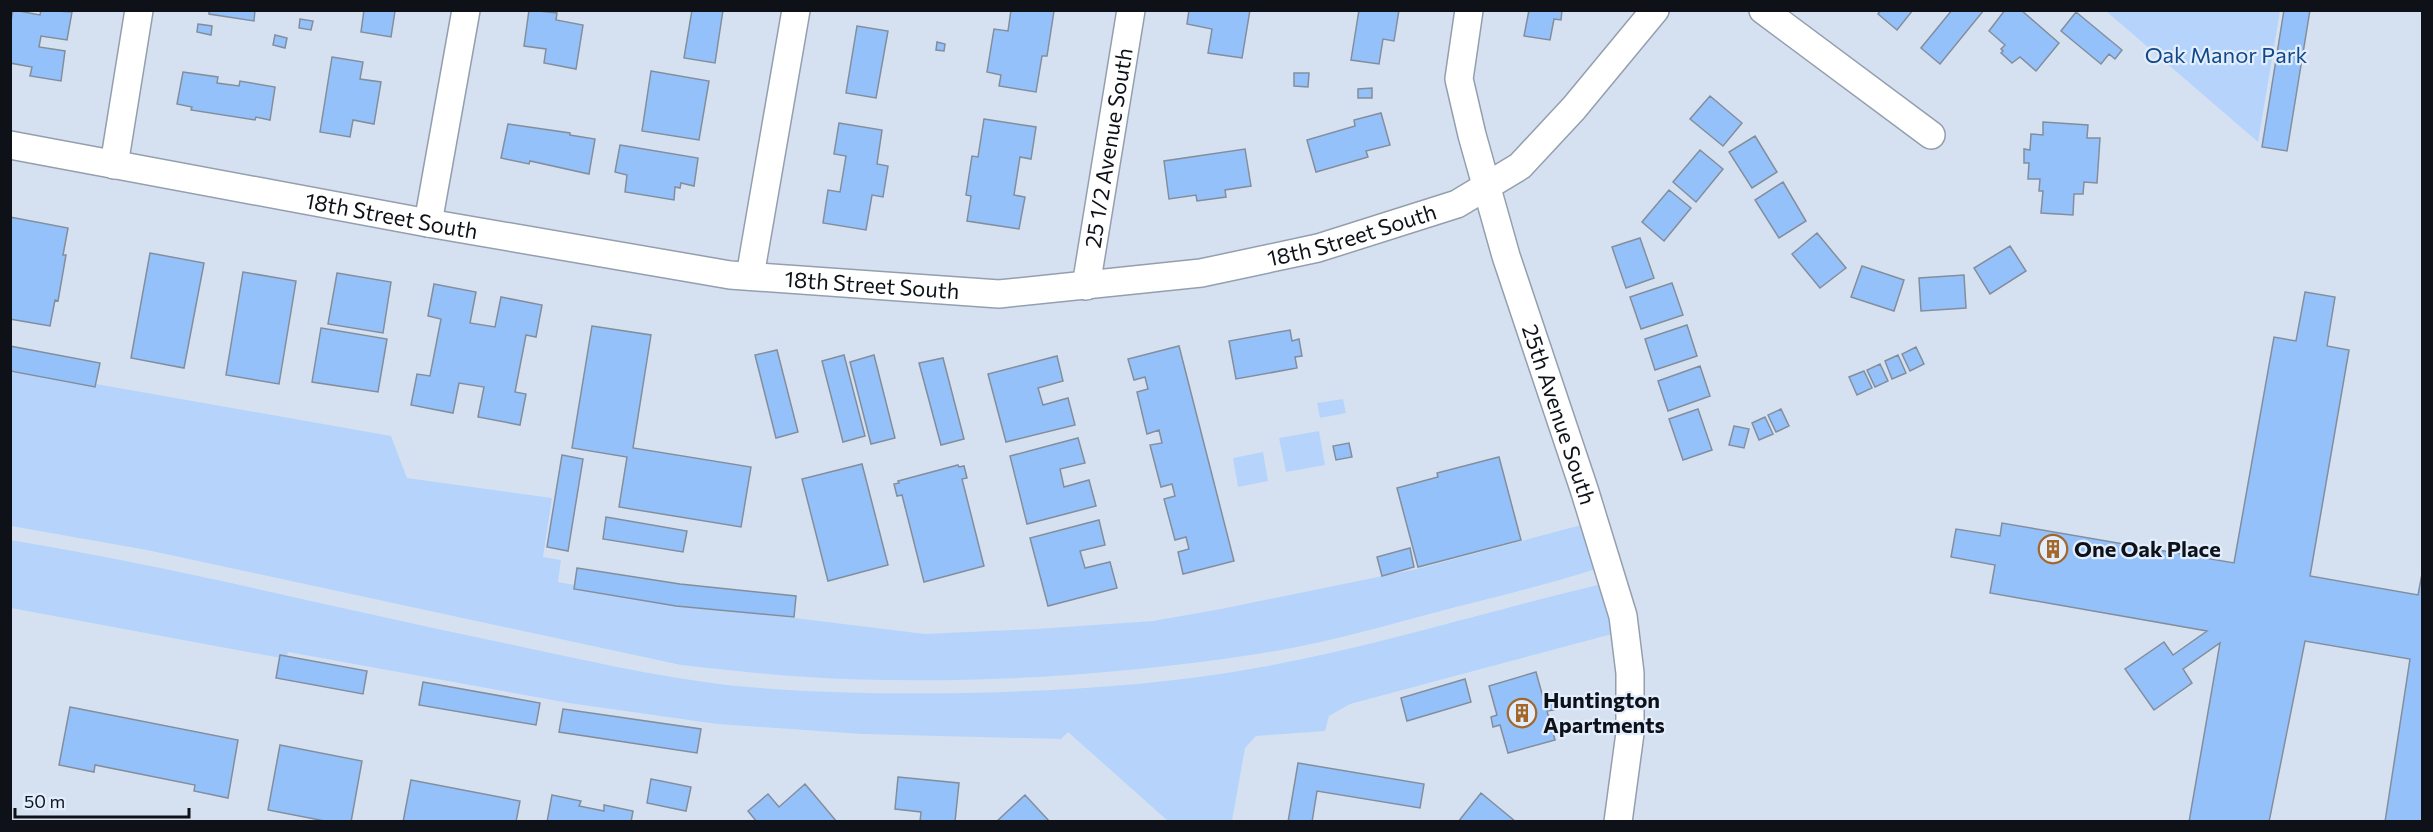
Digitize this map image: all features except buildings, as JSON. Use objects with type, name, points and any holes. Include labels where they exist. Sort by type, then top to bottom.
[{"type":"street","points":[[114,165],[139,10]]},
{"type":"street","points":[[428,223],[466,10]]},
{"type":"street","points":[[750,276],[796,10]]},
{"type":"street","name":"25 1/2 Avenue South","points":[[1086,286],[1131,10]]},
{"type":"street","name":"25th Avenue South","points":[[1469,10],[1460,79],[1486,186],[1506,256],[1584,489],[1623,616],[1630,673],[1630,733],[1618,822]]},
{"type":"street","name":"18th Street South","points":[[10,146],[428,223],[730,275],[999,294],[1201,273],[1318,248],[1457,204],[1520,166],[1574,108],[1655,10]]},
{"type":"street","points":[[1763,10],[1931,135]]},
{"type":"green space","name":"Oak Manor Park","points":[[2106,11],[2280,11],[2258,142]]},
{"type":"green space","points":[[11,369],[391,436],[407,478],[552,498],[543,557],[561,560],[558,582],[680,604],[925,634],[1153,621],[1417,569],[1581,525],[1596,569],[1331,640],[1257,654],[1154,667],[999,679],[896,680],[803,677],[681,665],[147,550],[11,526]]},
{"type":"green space","points":[[1343,399],[1346,413],[1320,418],[1317,403]]},
{"type":"green space","points":[[1319,431],[1325,465],[1286,472],[1279,438]]},
{"type":"green space","points":[[1263,452],[1268,481],[1238,487],[1233,458]]},
{"type":"green space","points":[[10,540],[196,575],[615,667],[727,685],[786,690],[874,693],[1000,692],[1075,689],[1188,678],[1305,659],[1602,584],[1612,634],[1350,704],[1329,716],[1325,731],[1256,736],[1245,748],[1232,821],[1168,821],[1068,732],[1061,739],[862,734],[717,724],[569,703],[288,652],[286,659],[11,608]]},
{"type":"place","name":"One Oak Place","points":[[2053,549]]},
{"type":"place","name":"Huntington Apartments","points":[[1522,713]]}]
